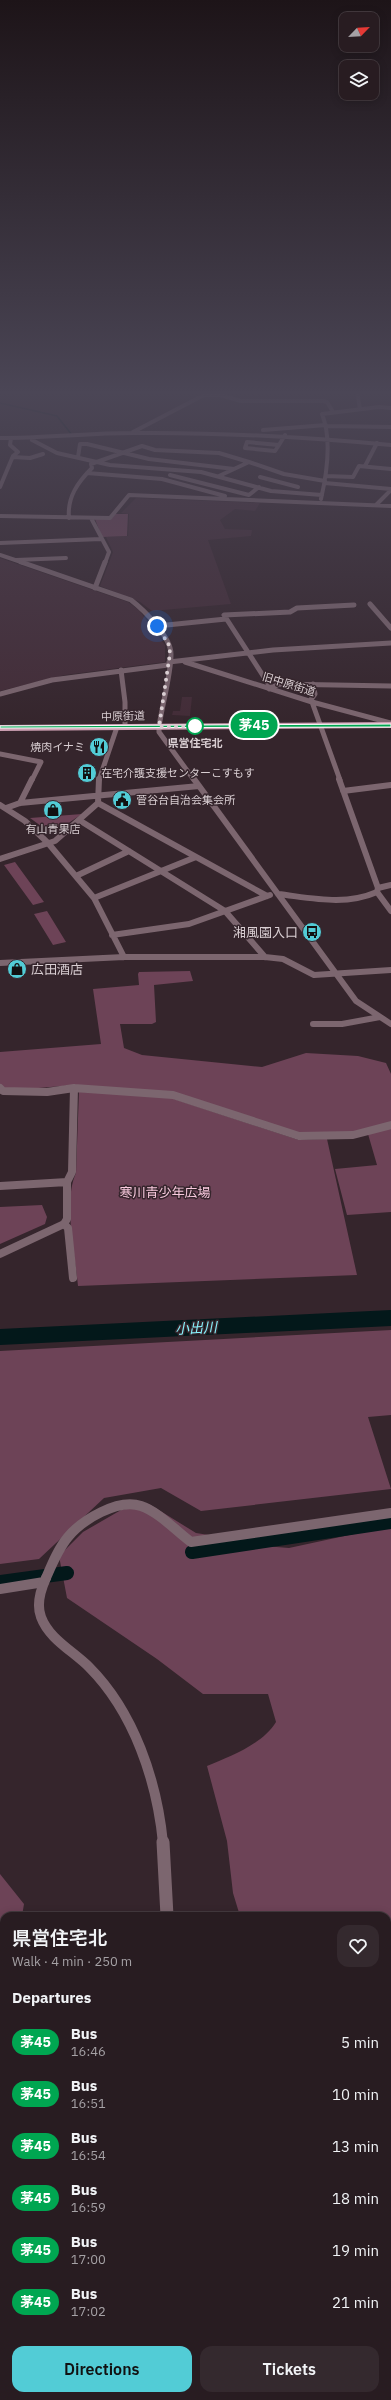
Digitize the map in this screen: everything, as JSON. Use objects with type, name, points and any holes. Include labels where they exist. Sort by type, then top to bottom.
[{"type":"main road","name":"中原街道","points":[[0,728],[125,728],[391,724]]},
{"type":"street","points":[[69,503],[68,506],[69,518]]},
{"type":"street","points":[[0,516],[110,518],[122,503]]},
{"type":"street","points":[[339,503],[391,506]]},
{"type":"street","points":[[91,518],[109,552],[95,588]]},
{"type":"street","points":[[0,543],[101,539]]},
{"type":"street","points":[[0,555],[137,604],[157,626],[169,645],[169,664],[159,732],[338,974],[356,1001],[391,1024]]},
{"type":"street","points":[[16,560],[66,558]]},
{"type":"street","points":[[370,604],[391,628]]},
{"type":"street","points":[[354,605],[297,608],[290,612],[224,615],[270,688],[279,684],[391,686]]},
{"type":"street","points":[[157,626],[226,620]]},
{"type":"street","points":[[0,694],[52,680],[182,661],[249,653],[391,643]]},
{"type":"street","name":"旧中原街道","points":[[182,661],[311,702],[391,724]]},
{"type":"street","points":[[121,670],[125,702],[125,728]]},
{"type":"street","points":[[313,684],[315,694],[311,702],[377,890],[391,911]]},
{"type":"street","points":[[0,859],[55,841],[79,820],[98,800],[98,783],[116,730]]},
{"type":"street","points":[[0,754],[40,762],[20,803]]},
{"type":"street","points":[[343,791],[391,785]]},
{"type":"street","points":[[3,807],[20,803],[98,800],[199,786]]},
{"type":"street","points":[[98,800],[196,857],[268,896]]},
{"type":"street","points":[[3,807],[25,821],[48,843],[94,898],[124,957]]},
{"type":"street","points":[[79,820],[225,911],[246,933],[265,957]]},
{"type":"street","points":[[76,876],[129,851]]},
{"type":"street","points":[[94,898],[163,872],[196,857]]},
{"type":"street","points":[[112,935],[189,924],[277,893],[349,900],[360,899],[377,890],[391,885]]},
{"type":"street","points":[[0,962],[124,957],[265,957],[283,959],[305,972],[314,975],[391,970]]},
{"type":"street","points":[[313,1024],[342,1024],[380,1017]]},
{"type":"street","points":[[0,1088],[3,1091],[15,1093],[74,1088],[173,1095],[299,1136],[353,1135],[391,1125]]},
{"type":"street","points":[[0,1254],[64,1224],[67,1219],[67,1182],[72,1172],[74,1088]]},
{"type":"street","points":[[0,1186],[67,1182]]},
{"type":"street","points":[[64,1224],[68,1228],[73,1278]]},
{"type":"street","points":[[167,1912],[166,1850],[151,1773],[136,1736],[114,1700],[90,1669],[48,1629],[41,1616],[39,1604],[54,1556],[68,1537],[101,1514],[124,1504],[142,1506],[192,1542],[391,1513]]},
{"type":"street","points":[[0,1589],[46,1578]]},
{"type":"shaded area","points":[[131,503],[260,503],[255,511],[235,509],[220,520],[225,529],[252,530],[251,536],[208,540],[231,604],[152,611],[140,602],[100,586],[113,552],[106,537],[128,536],[129,514],[121,513]]},
{"type":"shaded area","points":[[0,558],[128,602],[139,610],[165,645],[165,662],[65,675],[0,691]]},
{"type":"shaded area","points":[[182,697],[192,697],[190,716],[172,715],[173,711],[180,711]]},
{"type":"green space","points":[[115,514],[128,514],[127,536],[102,537],[95,519],[112,518]]},
{"type":"green space","points":[[82,814],[52,834],[30,818]]},
{"type":"green space","points":[[15,862],[44,902],[33,905],[4,865]]},
{"type":"green space","points":[[47,911],[66,942],[53,945],[34,914]]},
{"type":"green space","points":[[190,971],[193,981],[154,985],[156,1022],[152,1024],[120,1024],[124,1048],[142,1055],[262,1067],[306,1053],[358,1056],[386,1063],[391,1074],[391,1123],[352,1133],[298,1134],[173,1093],[74,1085],[15,1090],[5,1089],[0,1084],[0,1052],[101,1044],[93,989],[139,985],[139,972]]},
{"type":"green space","name":"寒川青少年広場","points":[[79,1091],[171,1098],[299,1140],[327,1139],[357,1275],[78,1286],[71,1228],[70,1198],[76,1173]]},
{"type":"green space","points":[[391,1128],[391,1212],[347,1215],[335,1169],[377,1165],[368,1134]]},
{"type":"green space","points":[[42,1205],[47,1217],[45,1224],[0,1244],[0,1207]]},
{"type":"green space","points":[[391,1330],[391,1415],[368,1417],[391,1489],[201,1511],[161,1488],[104,1498],[39,1559],[0,1564],[0,1351]]},
{"type":"green space","points":[[149,1504],[196,1533],[247,1541],[264,1546],[289,1548],[391,1526],[391,1912],[239,1912],[233,1893],[227,1841],[207,1766],[245,1749],[263,1737],[270,1730],[276,1722],[268,1694],[203,1694],[157,1659],[67,1598],[59,1556],[83,1532],[121,1510]]},
{"type":"green space","points":[[0,1874],[24,1904],[23,1912],[0,1912]]},
{"type":"waterway","name":"小出川","points":[[0,1337],[391,1318]]},
{"type":"waterway","points":[[192,1552],[391,1522]]},
{"type":"waterway","points":[[0,1582],[67,1573]]},
{"type":"bus line","name":"茅45","points":[[0,728],[391,725]]},
{"type":"place","name":"県営住宅北","points":[[195,726]]},
{"type":"place","name":"焼肉イナミ","points":[[99,747]]},
{"type":"place","name":"在宅介護支援センターこすもす","points":[[87,773]]},
{"type":"place","name":"菅谷台自治会集会所","points":[[122,800]]},
{"type":"place","name":"有山青果店","points":[[53,810]]},
{"type":"place","name":"湘風園入口","points":[[312,932]]},
{"type":"place","name":"広田酒店","points":[[17,969]]},
{"type":"route","points":[[157,626],[169,645],[170,653],[159,727],[195,726]]}]
